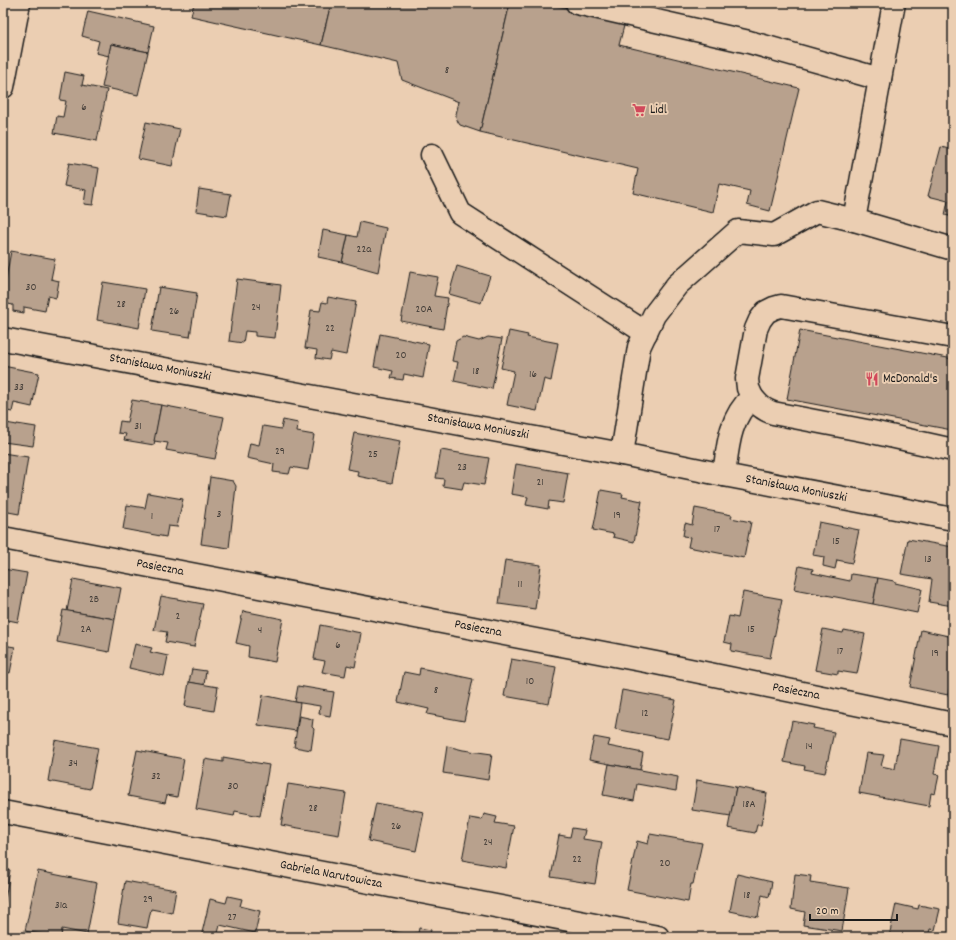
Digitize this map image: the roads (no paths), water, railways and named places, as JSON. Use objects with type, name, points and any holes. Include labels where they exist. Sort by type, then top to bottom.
[{"type":"street","points":[[3,87],[19,3]]},
{"type":"street","points":[[577,3],[749,42],[880,79]]},
{"type":"street","points":[[854,220],[894,3]]},
{"type":"street","points":[[432,155],[460,213],[646,334]]},
{"type":"street","points":[[622,454],[639,347],[654,315],[677,285],[738,231],[774,235],[816,211],[854,220],[953,248]]},
{"type":"street","points":[[953,337],[781,306],[766,312],[760,320],[756,329],[747,379],[748,388],[752,397],[764,410],[772,413],[872,432],[953,450]]},
{"type":"street","name":"Stanisława Moniuszki","points":[[3,339],[622,454],[953,519]]},
{"type":"street","points":[[724,475],[730,435],[734,423],[744,404],[752,397]]},
{"type":"street","name":"Pasieczna","points":[[3,538],[664,665],[953,724]]},
{"type":"street","name":"Gabriela Narutowicza","points":[[3,812],[658,937]]},
{"type":"place","name":"Lidl","points":[[639,110]]},
{"type":"place","name":"McDonald's","points":[[872,379]]}]
